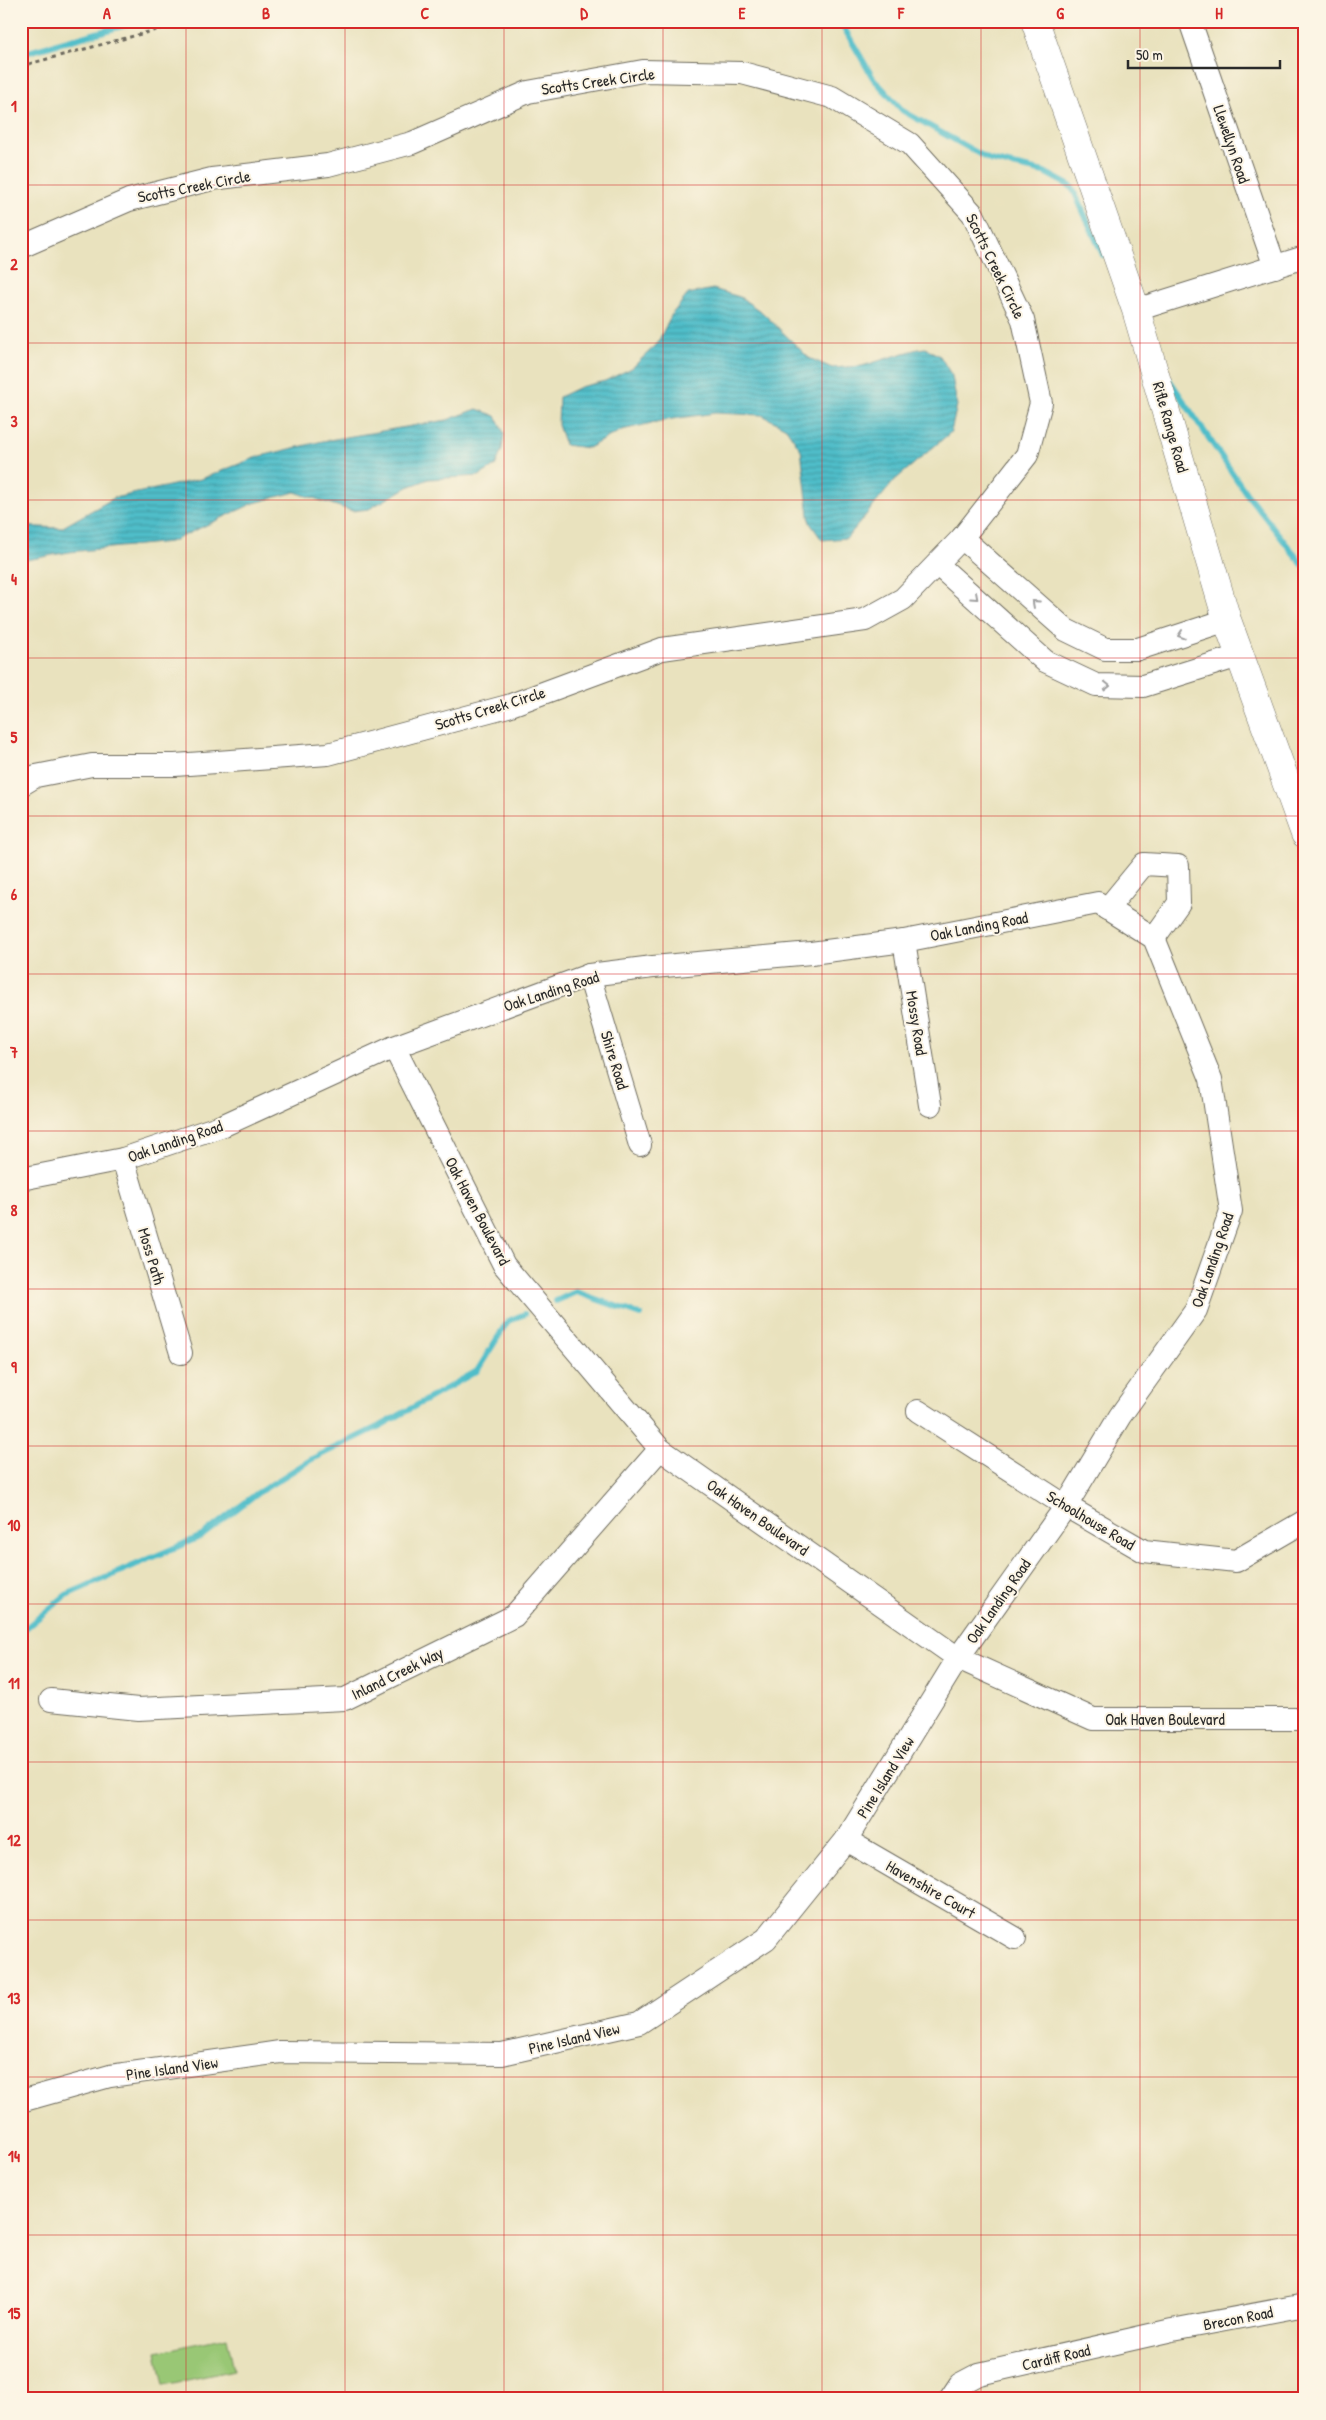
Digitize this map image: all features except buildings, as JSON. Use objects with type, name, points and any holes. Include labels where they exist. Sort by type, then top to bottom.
[{"type":"main road","name":"Rifle Range Road","points":[[1035,21],[1136,310],[1227,620],[1242,655],[1305,834]]},
{"type":"street","name":"Llewellyn Road","points":[[1190,21],[1275,267]]},
{"type":"street","name":"Scotts Creek Circle","points":[[21,247],[129,200],[212,179],[328,165],[412,143],[528,92],[643,71],[742,73],[832,97],[910,144],[973,214],[1023,320],[1041,403],[1027,455],[962,538],[938,565],[903,599],[865,620],[662,649],[508,706],[328,754],[175,765],[92,765],[36,776],[21,785]]},
{"type":"street","points":[[1136,310],[1305,257]]},
{"type":"street","points":[[962,538],[1066,630],[1105,649],[1138,649],[1227,620]]},
{"type":"street","points":[[938,565],[1045,661],[1096,685],[1143,686],[1242,655]]},
{"type":"street","points":[[1107,909],[1144,864],[1178,866],[1179,903],[1154,938]]},
{"type":"street","name":"Oak Landing Road","points":[[21,1179],[123,1159],[224,1125],[394,1047],[589,975],[663,966],[810,953],[904,941],[1098,903],[1154,938],[1211,1079],[1231,1211],[1196,1310],[1120,1416],[1066,1506],[958,1658]]},
{"type":"street","name":"Mossy Road","points":[[904,941],[930,1105]]},
{"type":"street","name":"Shire Road","points":[[589,975],[640,1145]]},
{"type":"street","name":"Oak Haven Boulevard","points":[[394,1047],[504,1265],[660,1449],[958,1658],[1093,1719],[1305,1719]]},
{"type":"street","name":"Moss Path","points":[[123,1159],[180,1353]]},
{"type":"street","name":"Schoolhouse Road","points":[[918,1411],[1066,1506],[1144,1551],[1236,1561],[1305,1521]]},
{"type":"street","name":"Inland Creek Way","points":[[51,1700],[138,1709],[345,1699],[514,1616],[660,1449]]},
{"type":"street","name":"Pine Island View","points":[[21,2101],[110,2076],[280,2052],[502,2054],[639,2023],[766,1939],[846,1840],[958,1658]]},
{"type":"street","name":"Havenshire Court","points":[[846,1840],[1015,1938]]},
{"type":"street","name":"Brecon Road","points":[[1172,2330],[1305,2305]]},
{"type":"street","name":"Cardiff Road","points":[[950,2399],[960,2384],[979,2374],[1172,2330]]},
{"type":"path","points":[[21,66],[190,21]]},
{"type":"green space","points":[[227,2337],[234,2370],[164,2385],[157,2352]]},
{"type":"water","points":[[713,289],[740,297],[763,313],[809,358],[832,368],[862,366],[925,348],[940,356],[952,376],[957,405],[951,432],[895,480],[847,538],[822,540],[810,523],[801,450],[786,428],[762,415],[715,413],[665,420],[622,430],[588,448],[565,445],[558,425],[559,397],[580,387],[605,381],[632,368],[657,344],[672,314],[688,294]]},
{"type":"water","points":[[477,409],[496,416],[504,433],[502,450],[495,466],[479,476],[429,479],[408,487],[369,509],[352,511],[295,492],[254,503],[170,542],[69,552],[21,561],[21,526],[61,528],[114,498],[201,479],[257,457],[323,441],[447,420]]},
{"type":"waterway","points":[[21,54],[140,21]]},
{"type":"waterway","points":[[840,21],[873,78],[903,111],[990,160],[1044,172],[1072,187],[1103,255]]},
{"type":"waterway","points":[[1168,378],[1246,493],[1305,568]]},
{"type":"waterway","points":[[556,1301],[576,1292],[641,1315]]},
{"type":"waterway","points":[[21,1632],[66,1595],[202,1536],[256,1494],[312,1459],[382,1425],[477,1371],[508,1321],[525,1314]]}]
